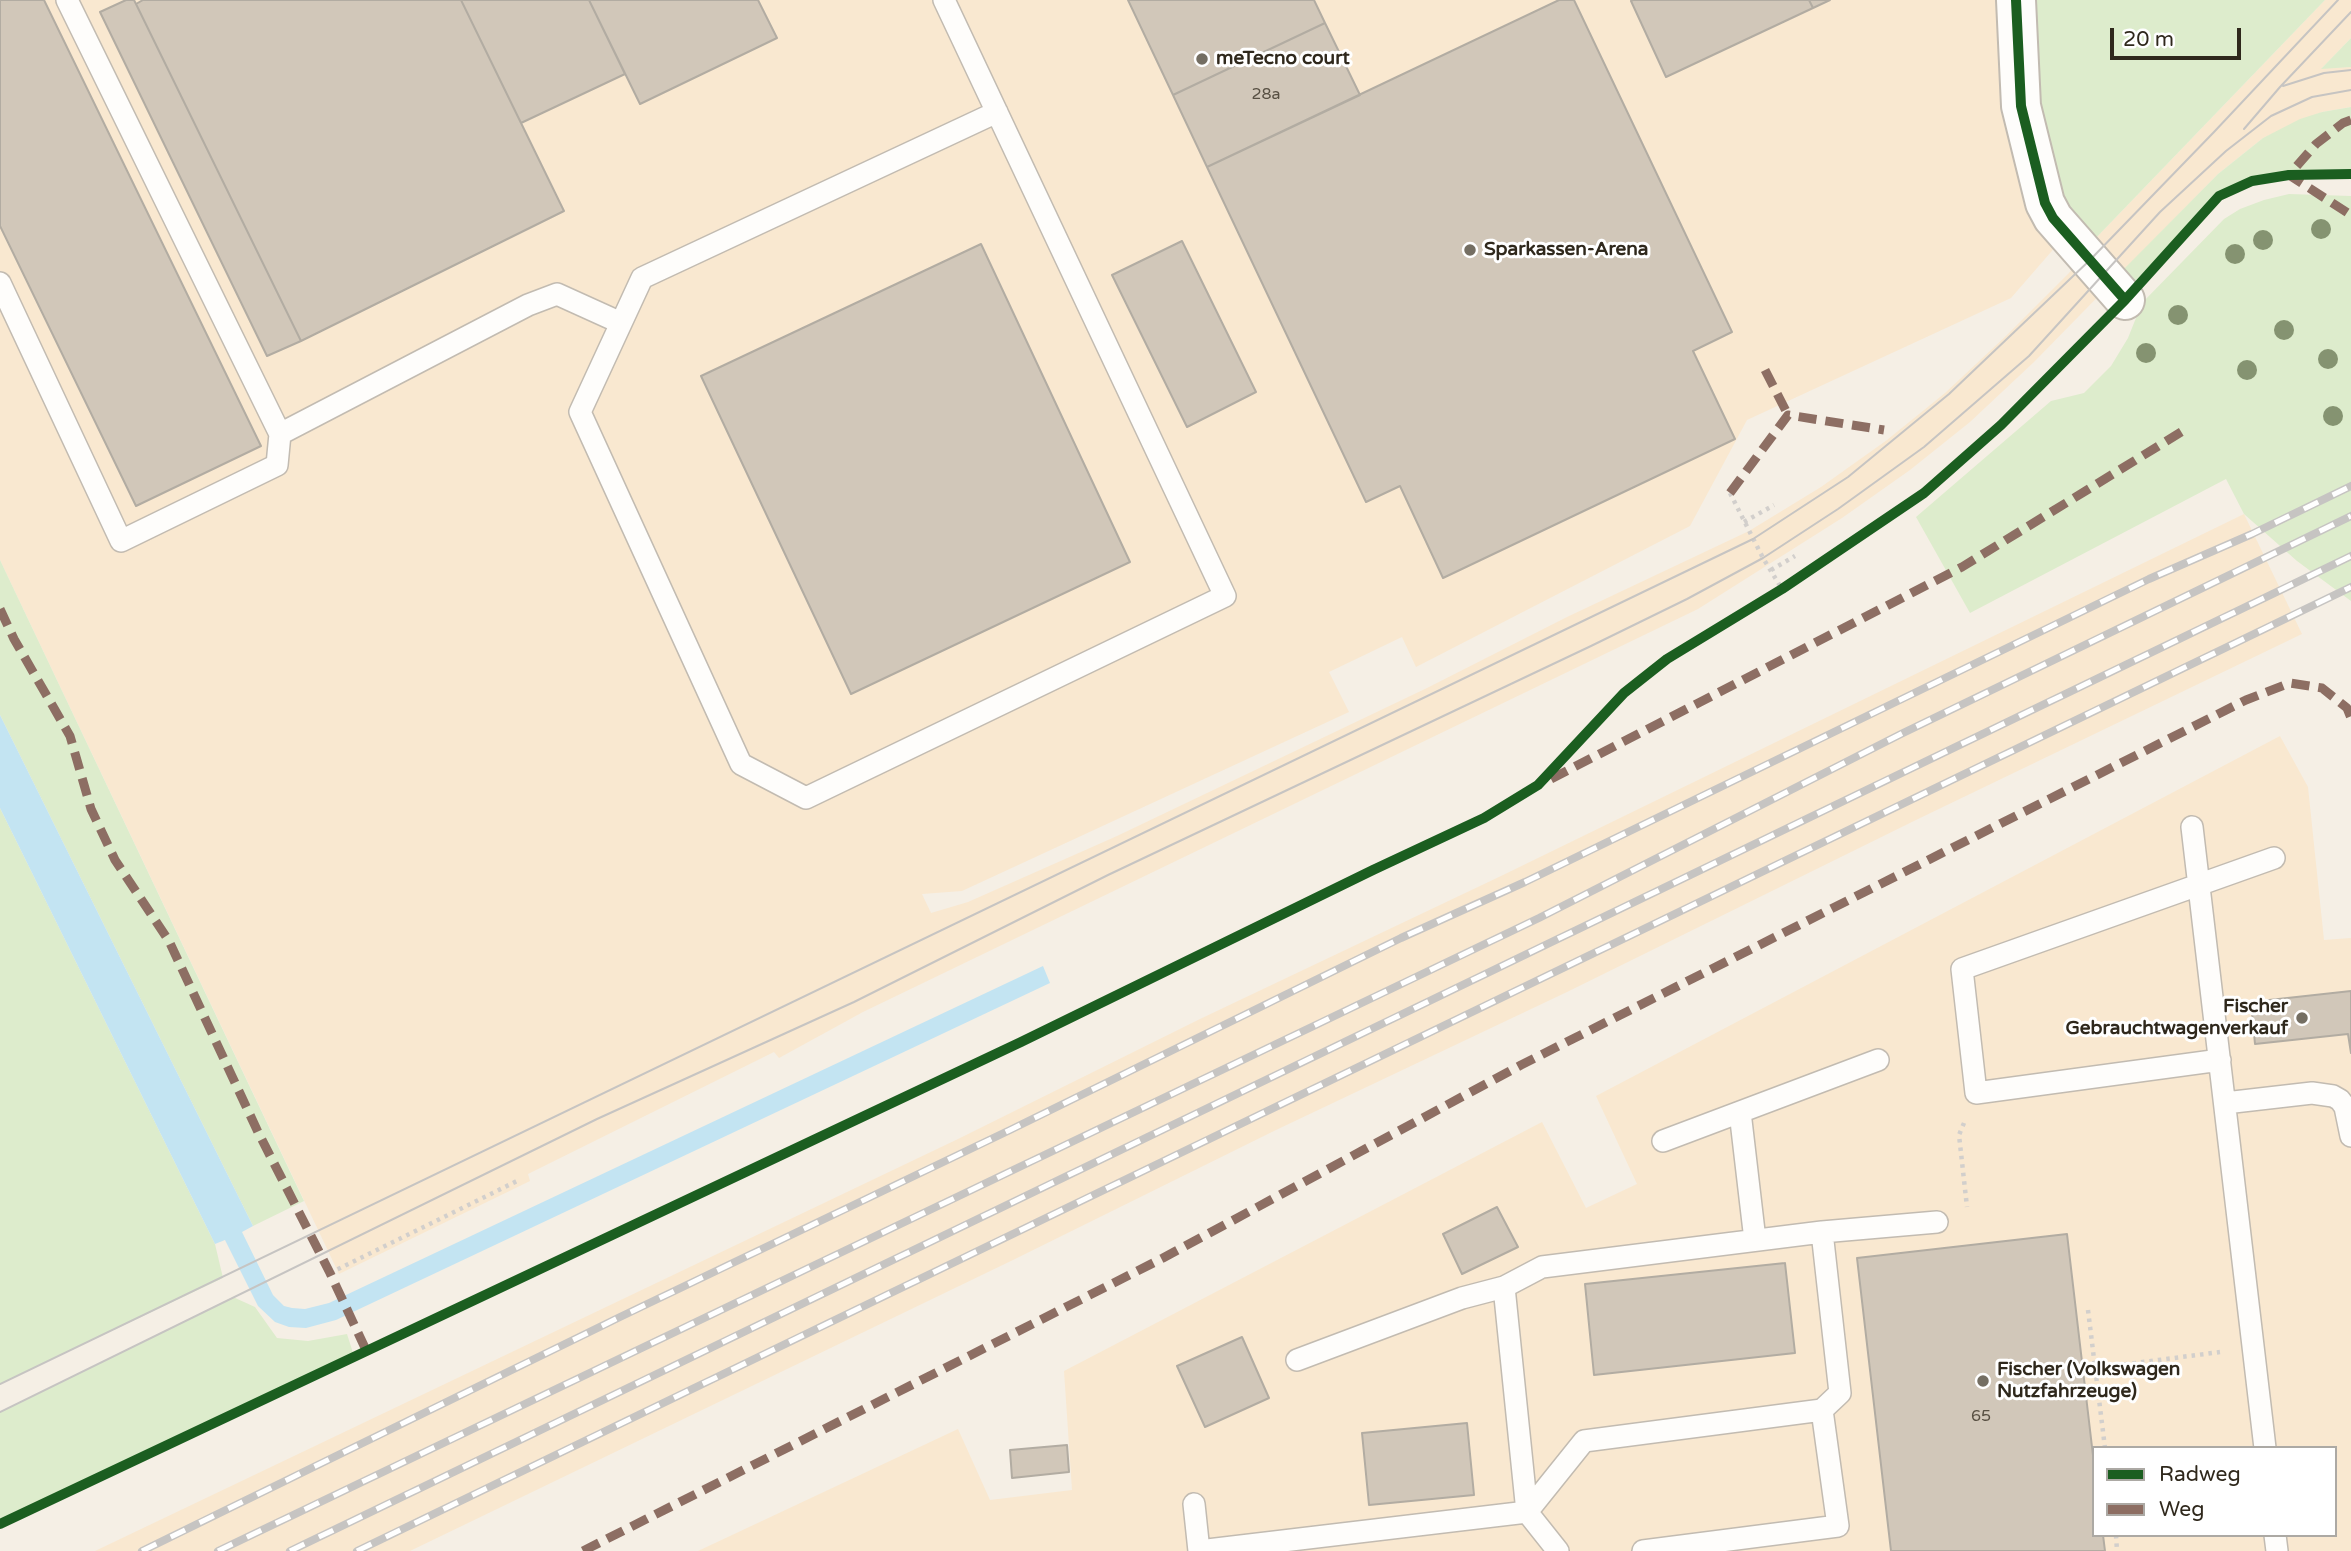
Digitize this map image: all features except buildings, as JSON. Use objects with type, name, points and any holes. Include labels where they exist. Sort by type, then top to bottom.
[{"type":"street","points":[[2015,0],[2021,106],[2045,203],[2053,218],[2126,300]]},
{"type":"lane","points":[[0,283],[121,541],[276,465],[280,434],[66,0]]},
{"type":"lane","points":[[944,0],[997,112],[1226,596],[806,798],[741,764],[580,412],[642,278],[997,112]]},
{"type":"lane","points":[[280,434],[557,293],[621,323]]},
{"type":"lane","points":[[2192,827],[2265,1446]]},
{"type":"lane","points":[[2220,1060],[1976,1093],[1962,969],[2274,858]]},
{"type":"lane","points":[[1663,1141],[1878,1060]]},
{"type":"lane","points":[[2225,1103],[2312,1093],[2333,1096],[2345,1107],[2351,1136]]},
{"type":"lane","points":[[1740,1112],[1755,1240]]},
{"type":"lane","points":[[1297,1360],[1462,1298],[1504,1287],[1542,1267],[1822,1232],[1937,1222]]},
{"type":"lane","points":[[1194,1504],[1199,1551],[1527,1511],[1584,1441],[1822,1410],[1840,1393],[1822,1232]]},
{"type":"lane","points":[[1504,1287],[1527,1511],[1558,1551]]},
{"type":"lane","points":[[1643,1551],[1838,1526],[1822,1410]]},
{"type":"path","points":[[1731,493],[1744,522],[1782,589]]},
{"type":"path","points":[[1744,522],[1774,505]]},
{"type":"path","points":[[1771,570],[1795,556]]},
{"type":"path","points":[[1959,1135],[1969,1219]]},
{"type":"path","points":[[331,1273],[519,1180]]},
{"type":"path","points":[[2088,1310],[2105,1446]]},
{"type":"path","points":[[2082,1370],[2196,1355]]},
{"type":"shaded area","points":[[0,0],[2270,0],[2011,298],[1747,420],[1690,526],[1416,667],[1402,637],[1329,672],[1349,712],[962,891],[922,894],[931,913],[968,902],[1117,836],[1427,688],[1567,617],[1749,531],[1821,487],[1887,440],[1945,393],[2007,335],[2069,273],[2093,241],[2325,0],[2351,0],[2351,38],[2322,68],[2351,67],[2351,107],[2322,112],[2263,138],[2218,174],[2034,362],[1970,422],[1910,470],[1842,518],[1698,609],[863,1012],[779,1058],[774,1052],[528,1174],[530,1181],[339,1274],[0,560]]},
{"type":"shaded area","points":[[2244,514],[2302,634],[410,1551],[95,1551],[958,1139],[1200,1019],[1501,876]]},
{"type":"shaded area","points":[[2280,736],[2308,787],[2324,940],[2351,938],[2351,1551],[698,1551],[958,1429],[990,1500],[1072,1490],[1064,1371],[1542,1122],[1586,1208],[1637,1184],[1596,1096]]},
{"type":"green space","points":[[2034,0],[2325,0],[2093,241],[2061,208],[2037,89]]},
{"type":"green space","points":[[2351,38],[2351,67],[2321,69]]},
{"type":"green space","points":[[2351,107],[2351,174],[2265,175],[2244,182],[2215,199],[2134,282],[2123,270],[2218,174],[2263,138],[2300,119]]},
{"type":"green space","points":[[2289,194],[2351,196],[2351,601],[2297,561],[2244,514],[2226,479],[1970,613],[1916,517],[2051,401],[2084,393],[2111,366],[2128,338],[2142,303],[2224,219],[2240,209]]},
{"type":"green space","points":[[0,560],[304,1201],[253,1226],[0,715]]},
{"type":"green space","points":[[0,808],[215,1244],[223,1278],[0,1384]]},
{"type":"green space","points":[[233,1297],[255,1307],[277,1338],[308,1341],[347,1334],[354,1356],[0,1524],[0,1412]]},
{"type":"water","points":[[0,715],[253,1226],[242,1232],[273,1295],[284,1306],[305,1309],[329,1303],[1043,966],[1050,983],[336,1320],[306,1328],[289,1327],[275,1322],[258,1306],[225,1240],[215,1244],[0,808]]},
{"type":"tram line","points":[[0,1384],[1753,539],[1848,477],[1949,394],[2090,260],[2338,0]]},
{"type":"tram line","points":[[2244,129],[2351,12]]},
{"type":"tram line","points":[[2283,86],[2324,73],[2351,70]]},
{"type":"tram line","points":[[0,1412],[597,1119],[854,1002],[1108,875],[1591,646],[1763,558],[1838,509],[1924,447],[2029,356],[2160,212],[2226,151],[2271,116],[2312,97],[2351,90]]},
{"type":"railway","points":[[142,1551],[1401,938],[1525,882],[2149,579],[2252,534],[2351,486]]},
{"type":"railway","points":[[218,1551],[1539,918],[1901,734],[2351,516]]},
{"type":"railway","points":[[290,1551],[2351,556]]},
{"type":"railway","points":[[357,1551],[2351,587]]},
{"type":"marked path","points":[[2351,120],[2316,144],[2289,175],[2351,215]]},
{"type":"marked path","points":[[1765,370],[1788,415]]},
{"type":"marked path","points":[[1730,493],[1788,415],[1884,430]]},
{"type":"marked path","points":[[1551,779],[1962,567],[2186,429]]},
{"type":"marked path","points":[[0,609],[14,639],[70,736],[91,809],[115,860],[169,941],[258,1132],[366,1350]]},
{"type":"marked path","points":[[583,1551],[1163,1258],[1521,1065],[2246,700],[2290,683],[2322,688],[2347,708],[2351,718]]},
{"type":"cycle path","points":[[2016,0],[2021,106],[2045,203],[2053,218],[2125,300]]},
{"type":"cycle path","points":[[0,1524],[1021,1042],[1484,818],[1538,785],[1624,693],[1667,659],[1782,589],[1924,493],[2001,425],[2125,300],[2219,196],[2252,181],[2289,175],[2351,174]]},
{"type":"place","name":"meTecno court","points":[[1202,59]]},
{"type":"place","name":"Sparkassen-Arena","points":[[1470,250]]},
{"type":"place","name":"Fischer Gebrauchtwagenverkauf","points":[[2302,1018]]},
{"type":"place","name":"Fischer (Volkswagen Nutzfahrzeuge)","points":[[1983,1381]]}]
